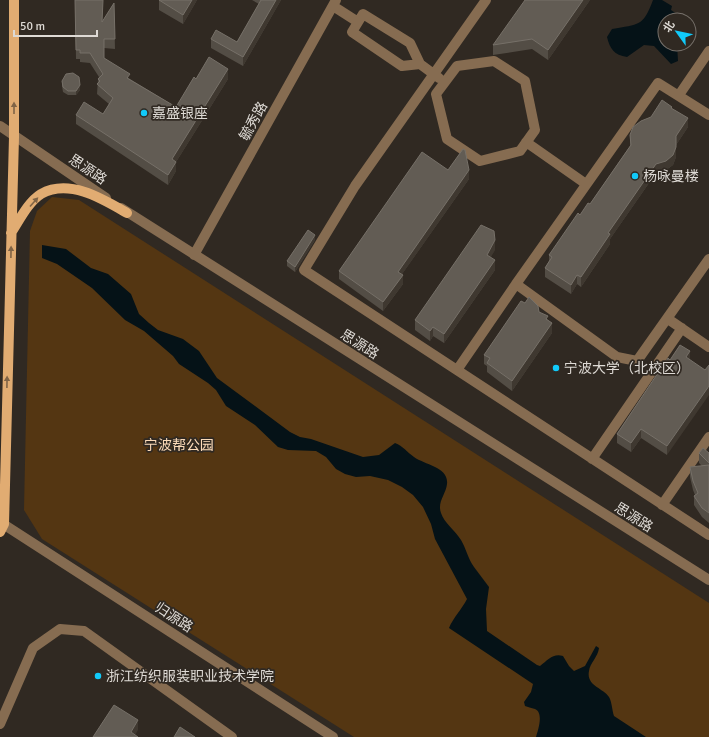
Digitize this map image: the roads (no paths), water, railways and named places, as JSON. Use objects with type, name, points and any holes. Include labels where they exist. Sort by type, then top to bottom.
[{"type":"main road","points":[[1,526],[14,137],[14,0]]},
{"type":"main road","points":[[11,233],[41,194],[60,187],[93,194],[128,212]]},
{"type":"street","points":[[486,0],[355,186],[304,270],[709,535]]},
{"type":"street","points":[[334,3],[358,22]]},
{"type":"street","name":"毓秀路","points":[[194,255],[334,3]]},
{"type":"street","points":[[420,64],[402,66],[352,32],[363,14],[410,43],[420,64],[445,83]]},
{"type":"street","points":[[679,95],[709,51]]},
{"type":"street","points":[[494,61],[525,81],[535,130],[526,142],[520,151],[480,161],[447,140],[436,94],[457,66],[494,61]]},
{"type":"street","points":[[457,370],[658,83],[709,115]]},
{"type":"street","name":"思源路","points":[[0,126],[14,137],[194,255],[709,580]]},
{"type":"street","points":[[526,142],[586,184]]},
{"type":"street","points":[[516,284],[617,357],[638,361],[709,259]]},
{"type":"street","points":[[668,319],[709,347]]},
{"type":"street","points":[[592,459],[682,328]]},
{"type":"street","points":[[662,504],[709,437]]},
{"type":"street","name":"归源路","points":[[1,526],[333,737]]},
{"type":"street","points":[[0,724],[33,648],[60,629],[84,631],[232,737]]},
{"type":"place","name":"嘉盛银座","points":[[144,113]]},
{"type":"place","name":"杨咏曼楼","points":[[635,176]]},
{"type":"place","name":"宁波大学（北校区）","points":[[556,368]]},
{"type":"place","name":"浙江纺织服装职业技术学院","points":[[98,676]]},
{"type":"park label","name":"宁波帮公园","points":[[179,445]]}]
